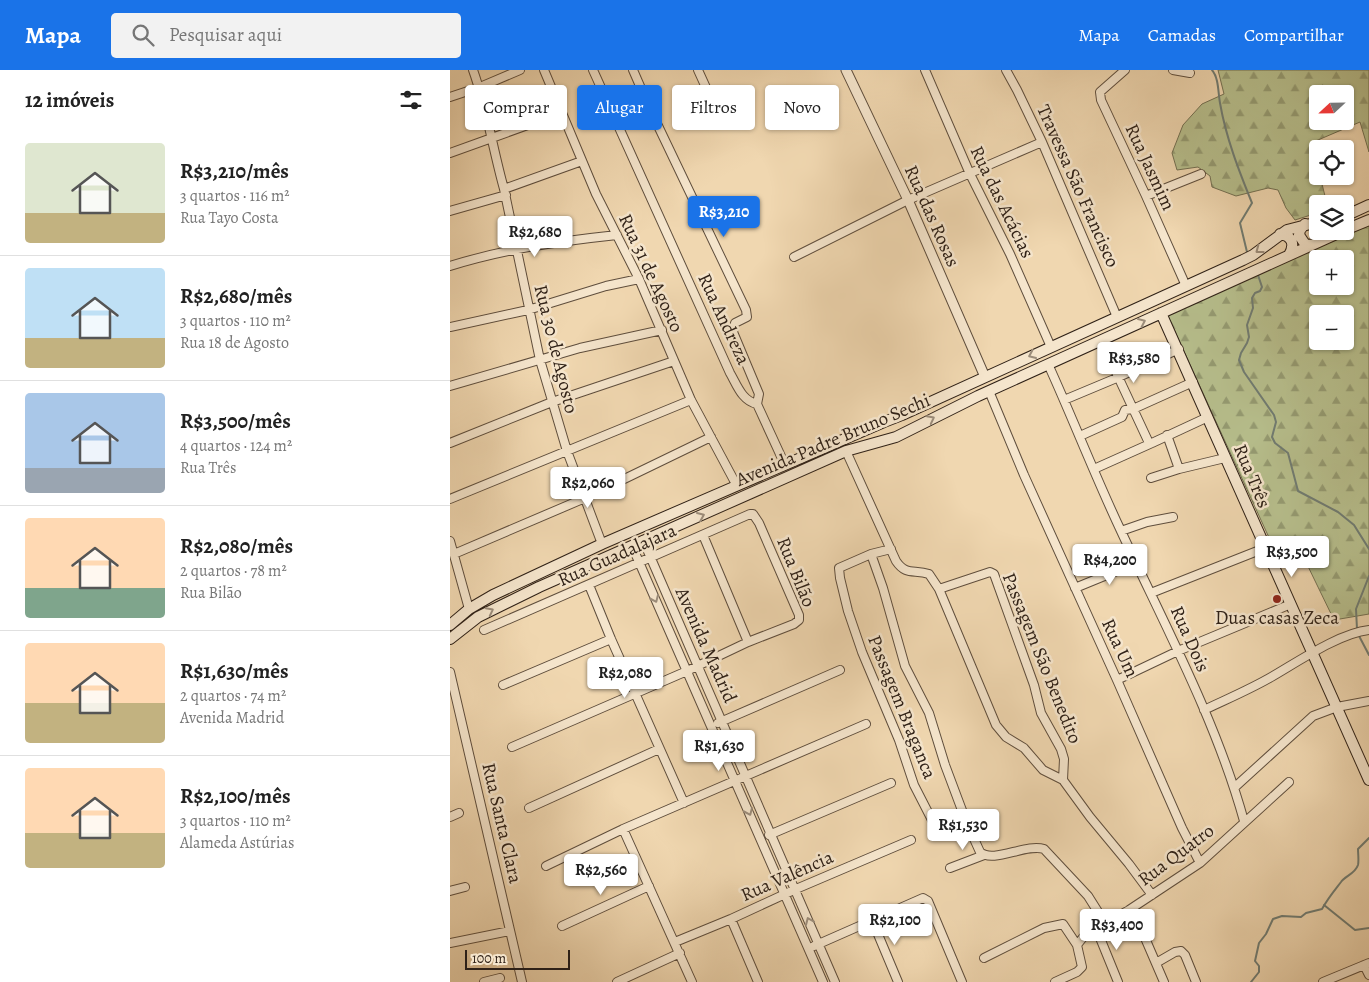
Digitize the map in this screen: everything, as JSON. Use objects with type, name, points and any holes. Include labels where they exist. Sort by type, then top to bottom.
[{"type":"main road","points":[[1354,212],[1369,205]]},
{"type":"main road","name":"Avenida Padre Bruno Sechi","points":[[1354,227],[1369,220]]},
{"type":"main road","name":"Avenida Padre Bruno Sechi","points":[[450,625],[469,609],[492,595],[602,544],[902,415],[1117,318],[1253,255],[1280,234],[1296,226],[1309,223]]},
{"type":"main road","points":[[1305,224],[1300,230],[1299,235],[1306,244],[1311,245]]},
{"type":"main road","points":[[1280,234],[1287,236],[1293,243],[1293,249],[1289,255]]},
{"type":"main road","name":"Avenida Padre Bruno Sechi","points":[[450,639],[478,617],[643,540],[846,451],[888,440],[989,391],[1323,240]]},
{"type":"main road","name":"Rua Três","points":[[1161,313],[1179,349],[1264,548],[1291,604],[1369,780]]},
{"type":"main road","points":[[902,415],[898,425],[901,430],[906,432]]},
{"type":"main road","points":[[884,422],[892,432],[888,440]]},
{"type":"street","name":"Rua 30 de Agosto","points":[[474,70],[479,85]]},
{"type":"street","points":[[485,85],[520,70]]},
{"type":"street","name":"Rua 31 de Agosto","points":[[544,70],[550,85]]},
{"type":"street","name":"Rua Andreza","points":[[594,70],[651,201],[730,373],[742,394],[750,402],[757,404],[785,464]]},
{"type":"street","points":[[633,70],[746,310],[747,317],[735,323],[733,332],[758,394],[757,404]]},
{"type":"street","points":[[698,70],[705,85]]},
{"type":"street","name":"Rua das Rosas","points":[[846,70],[908,200],[985,377]]},
{"type":"street","name":"Rua das Acácias","points":[[925,70],[970,174],[1010,254],[1051,347]]},
{"type":"street","name":"Travessa São Francisco","points":[[1006,70],[1042,142],[1117,318]]},
{"type":"street","name":"Rua Jasmim","points":[[1125,70],[1100,94],[1186,286]]},
{"type":"street","points":[[1173,70],[1190,73]]},
{"type":"street","points":[[450,97],[465,92]]},
{"type":"street","name":"Rua 31 de Agosto","points":[[567,127],[596,194],[639,279],[692,400],[737,486]]},
{"type":"street","name":"Rua 30 de Agosto","points":[[488,130],[505,192],[528,310],[540,360],[567,452],[602,544]]},
{"type":"street","points":[[450,153],[513,130]]},
{"type":"street","points":[[794,257],[908,200],[1042,142]]},
{"type":"street","points":[[450,211],[505,192],[582,161]]},
{"type":"street","points":[[1146,196],[1201,174]]},
{"type":"street","points":[[450,266],[516,250],[617,235]]},
{"type":"street","points":[[450,327],[528,310],[606,286],[639,279]]},
{"type":"street","points":[[450,386],[596,344],[662,330]]},
{"type":"street","points":[[1101,340],[1148,441],[1152,443]]},
{"type":"street","points":[[1064,400],[1119,378],[1179,349]]},
{"type":"street","points":[[450,443],[552,402],[674,361]]},
{"type":"street","name":"Rua Dois","points":[[1048,364],[1121,531],[1204,710],[1234,787],[1244,821]]},
{"type":"street","points":[[1080,436],[1122,417],[1124,410],[1133,409],[1193,382]]},
{"type":"street","name":"Rua Um","points":[[989,391],[1024,475],[1182,828],[1200,863]]},
{"type":"street","points":[[450,499],[692,400]]},
{"type":"street","points":[[1094,469],[1208,417]]},
{"type":"street","points":[[1167,435],[1179,469]]},
{"type":"street","points":[[454,554],[585,498],[711,437]]},
{"type":"street","points":[[846,451],[890,549],[901,568],[906,571],[929,574],[939,589],[996,725],[1006,737],[1024,748],[1044,770],[1062,780],[1152,895]]},
{"type":"street","points":[[1151,478],[1225,458]]},
{"type":"street","name":"Rua Guadalajara","points":[[484,630],[746,514],[753,514],[759,524]]},
{"type":"street","points":[[1121,531],[1146,522],[1173,517]]},
{"type":"street","name":"Rua Bilão","points":[[512,747],[687,671],[748,642],[794,624],[799,620],[799,615],[759,524]]},
{"type":"street","points":[[703,534],[748,642]]},
{"type":"street","points":[[450,540],[469,609]]},
{"type":"street","name":"Avenida Madrid","points":[[643,540],[835,982]]},
{"type":"street","name":"Avenida Madrid","points":[[632,546],[823,982]]},
{"type":"street","points":[[1151,593],[1264,548]]},
{"type":"street","points":[[890,549],[871,554],[884,588],[905,666],[929,713],[945,765],[966,821],[980,852],[984,855]]},
{"type":"street","name":"Passagem Braganca","points":[[871,554],[841,566],[839,570],[854,630],[914,784],[937,828],[943,829],[966,821]]},
{"type":"street","points":[[1075,588],[1136,562]]},
{"type":"street","name":"Passagem São Benedito","points":[[939,589],[979,574],[990,572],[994,574],[1034,685],[1042,713],[1061,749],[1064,759],[1062,780]]},
{"type":"street","points":[[589,585],[684,803]]},
{"type":"street","points":[[1117,680],[1178,651],[1291,604]]},
{"type":"street","points":[[1204,710],[1254,687],[1312,652],[1358,631],[1369,630]]},
{"type":"street","points":[[503,685],[611,639]]},
{"type":"street","points":[[711,726],[840,670]]},
{"type":"street","name":"Rua Santa Clara","points":[[450,672],[522,982]]},
{"type":"street","points":[[1234,787],[1313,716],[1336,707],[1369,701]]},
{"type":"street","points":[[546,866],[623,829],[736,782],[866,724]]},
{"type":"street","points":[[529,808],[659,749]]},
{"type":"street","points":[[760,839],[891,782]]},
{"type":"street","name":"Rua Quatro","points":[[1077,945],[1085,935],[1129,910],[1200,863],[1289,782]]},
{"type":"street","points":[[450,817],[459,813]]},
{"type":"street","points":[[623,829],[692,982]]},
{"type":"street","name":"Rua Valência","points":[[675,942],[912,840]]},
{"type":"street","points":[[950,868],[984,855],[991,856],[1028,848],[1044,849],[1088,896],[1105,923]]},
{"type":"street","points":[[562,926],[649,886]]},
{"type":"street","points":[[450,891],[466,887]]},
{"type":"street","points":[[808,949],[923,898],[928,901],[962,982]]},
{"type":"street","points":[[1129,910],[1142,931],[1164,982]]},
{"type":"street","points":[[731,919],[758,982]]},
{"type":"street","points":[[872,920],[898,982]]},
{"type":"street","points":[[984,958],[1054,924],[1065,925],[1077,945],[1082,967],[1067,980],[1056,982]]},
{"type":"street","points":[[1096,928],[1118,982]]},
{"type":"street","points":[[450,943],[510,931]]},
{"type":"street","points":[[1156,963],[1175,952],[1181,951],[1185,955],[1196,982]]},
{"type":"street","points":[[617,982],[680,954]]},
{"type":"street","points":[[1323,982],[1367,964],[1369,976]]},
{"type":"street","points":[[484,982],[500,978]]},
{"type":"green space","points":[[1218,70],[1369,70],[1369,152],[1360,122],[1354,125],[1354,85],[1309,85],[1309,130],[1341,130],[1318,140],[1309,140],[1309,185],[1322,185],[1325,195],[1309,195],[1309,216],[1295,220],[1286,208],[1278,190],[1268,188],[1236,196],[1212,187],[1210,176],[1198,167],[1177,170],[1172,153],[1183,125],[1202,104],[1224,94]]},
{"type":"green space","points":[[1369,223],[1369,614],[1334,620],[1302,554],[1283,549],[1271,542],[1166,312],[1330,240],[1354,240],[1354,230]]},
{"type":"waterway","points":[[1212,70],[1217,81],[1219,99],[1229,142],[1252,203],[1240,223],[1247,252]]},
{"type":"waterway","points":[[1258,275],[1262,287],[1252,298],[1253,308],[1247,325],[1249,337],[1239,360],[1244,372],[1274,415],[1276,422],[1272,437],[1275,443],[1288,453],[1298,491],[1338,512],[1354,525],[1369,549]]},
{"type":"waterway","points":[[1357,629],[1356,609],[1369,576]]},
{"type":"waterway","points":[[1358,634],[1369,655]]},
{"type":"waterway","points":[[1251,982],[1259,972],[1259,966],[1255,961],[1259,943],[1266,934],[1273,919],[1282,916],[1301,917],[1306,913],[1322,909],[1343,880],[1357,868],[1358,849],[1369,838]]},
{"type":"waterway","points":[[1324,905],[1355,930],[1369,928]]},
{"type":"place","name":"Duas casas Zeca","points":[[1277,599]]}]
